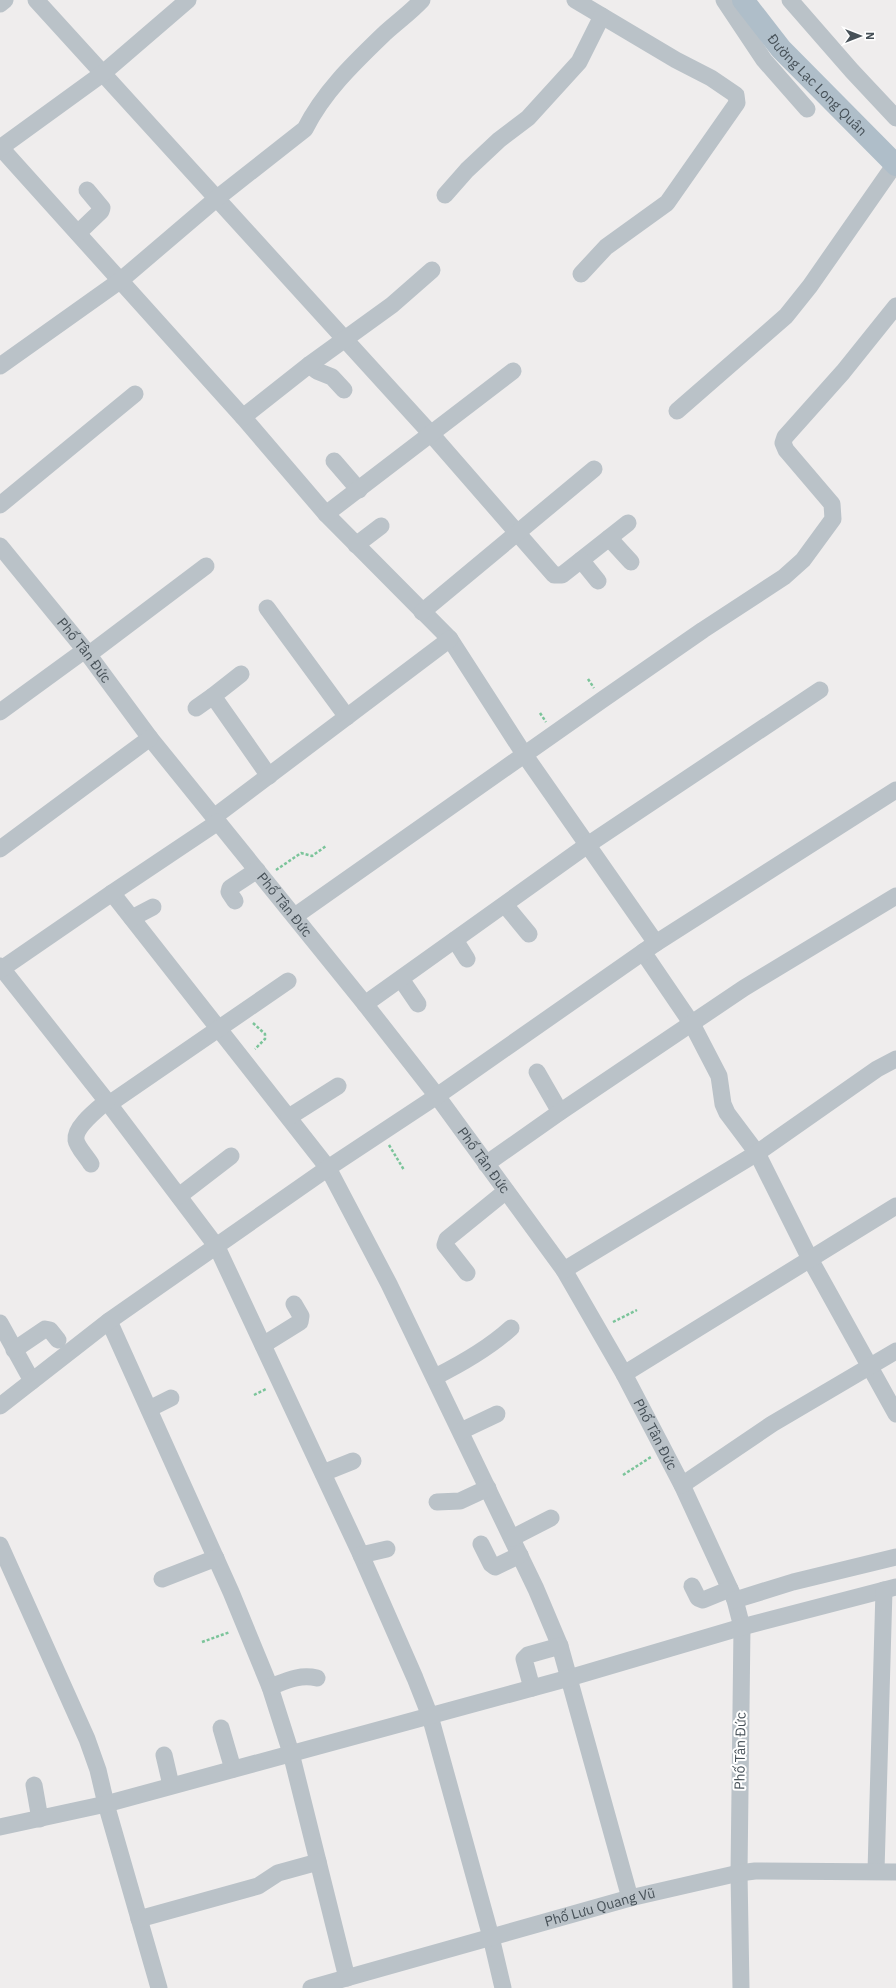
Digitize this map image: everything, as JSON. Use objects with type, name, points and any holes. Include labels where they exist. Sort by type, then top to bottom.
[{"type":"main road","name":"Đường Lạc Long Quân","points":[[743,0],[781,49],[896,164]]},
{"type":"street","points":[[0,4],[5,0]]},
{"type":"street","points":[[36,0],[432,435],[518,531],[554,575],[562,575],[628,523]]},
{"type":"street","points":[[188,0],[102,74],[0,147],[243,417],[326,514],[450,640],[586,846],[649,948],[692,1024],[719,1076],[722,1104],[742,1135],[757,1153],[810,1259],[896,1414]]},
{"type":"street","points":[[0,366],[121,280],[216,199],[305,129],[312,116],[335,84],[386,32],[422,0]]},
{"type":"street","points":[[575,0],[676,60],[711,78],[736,95],[738,99],[730,114],[667,203],[606,248],[581,274]]},
{"type":"street","points":[[724,0],[764,60],[807,109]]},
{"type":"street","points":[[790,0],[852,71],[896,118]]},
{"type":"street","points":[[445,195],[467,170],[499,140],[528,118],[574,68],[579,62],[602,16]]},
{"type":"street","points":[[676,411],[786,316],[810,286],[896,164]]},
{"type":"street","points":[[78,233],[102,211],[102,208],[87,190]]},
{"type":"street","points":[[243,417],[309,365],[392,305],[432,270]]},
{"type":"street","points":[[295,916],[524,754],[703,630],[760,594],[784,577],[803,560],[832,519],[833,510],[832,504],[786,450],[783,443],[785,437],[843,372],[896,306]]},
{"type":"street","points":[[309,365],[320,373],[332,377],[344,390]]},
{"type":"street","points":[[326,514],[432,435],[513,371]]},
{"type":"street","points":[[0,506],[135,394]]},
{"type":"street","points":[[334,461],[359,490]]},
{"type":"street","points":[[422,612],[594,469]]},
{"type":"street","points":[[356,545],[381,526]]},
{"type":"street","points":[[609,538],[631,562]]},
{"type":"street","name":"Phố Tân Đức","points":[[0,546],[87,652],[150,738],[295,916],[437,1096],[564,1270],[624,1374],[682,1485],[732,1595],[742,1627],[738,1873],[741,1988]]},
{"type":"street","points":[[581,560],[598,581]]},
{"type":"street","points":[[0,712],[87,652],[206,566]]},
{"type":"street","points":[[267,608],[347,717]]},
{"type":"street","points":[[450,640],[268,776],[216,819],[112,893],[1,968],[108,1103],[217,1247],[361,1555],[430,1716],[491,1937],[503,1988]]},
{"type":"street","points":[[196,708],[241,674]]},
{"type":"street","points":[[365,1004],[586,846],[820,690]]},
{"type":"street","points":[[213,696],[268,776]]},
{"type":"street","points":[[0,849],[150,738]]},
{"type":"street","points":[[0,1406],[109,1321],[328,1168],[437,1096],[649,948],[896,790]]},
{"type":"street","points":[[235,901],[229,892],[230,888],[260,874]]},
{"type":"street","points":[[112,893],[328,1168],[389,1284],[536,1588],[560,1646],[630,1898]]},
{"type":"street","points":[[486,1164],[560,1112],[744,988],[896,896]]},
{"type":"street","points":[[505,905],[529,934]]},
{"type":"street","points":[[132,918],[153,907]]},
{"type":"street","points":[[455,940],[467,959]]},
{"type":"street","points":[[401,979],[418,1004]]},
{"type":"street","points":[[91,1164],[76,1140],[77,1132],[80,1126],[108,1103],[220,1029],[288,981]]},
{"type":"street","points":[[564,1270],[757,1153],[877,1070],[896,1060]]},
{"type":"street","points":[[537,1072],[560,1112]]},
{"type":"street","points":[[289,1117],[338,1086]]},
{"type":"street","points":[[179,1196],[231,1156]]},
{"type":"street","points":[[467,1273],[445,1245],[448,1239],[506,1191]]},
{"type":"street","points":[[624,1374],[896,1206]]},
{"type":"street","points":[[263,1345],[300,1322],[301,1316],[294,1304]]},
{"type":"street","points":[[109,1321],[216,1558],[270,1687],[291,1753],[346,1978]]},
{"type":"street","points":[[0,1324],[32,1381]]},
{"type":"street","points":[[436,1381],[501,1337],[511,1328]]},
{"type":"street","points":[[14,1350],[45,1329],[50,1330],[58,1340]]},
{"type":"street","points":[[682,1485],[772,1424],[896,1351]]},
{"type":"street","points":[[436,1381],[477,1361]]},
{"type":"street","points":[[149,1409],[171,1398]]},
{"type":"street","points":[[461,1432],[497,1414]]},
{"type":"street","points":[[323,1473],[354,1460]]},
{"type":"street","points":[[437,1502],[460,1501],[488,1488]]},
{"type":"street","points":[[512,1538],[550,1518]]},
{"type":"street","points":[[480,1544],[491,1564],[495,1567],[520,1555]]},
{"type":"street","points":[[0,1545],[87,1738],[98,1770],[106,1804],[159,1988]]},
{"type":"street","points":[[361,1555],[386,1549]]},
{"type":"street","points":[[692,1586],[698,1598],[703,1600],[793,1582],[896,1557]]},
{"type":"street","points":[[162,1579],[216,1558]]},
{"type":"street","points":[[0,1827],[106,1804],[233,1768],[569,1678],[742,1627],[890,1588],[876,1871]]},
{"type":"street","points":[[532,1688],[524,1659],[528,1655],[560,1646]]},
{"type":"street","points":[[270,1687],[295,1677],[306,1676],[317,1678]]},
{"type":"street","points":[[221,1728],[233,1768]]},
{"type":"street","points":[[164,1755],[171,1785]]},
{"type":"street","points":[[34,1784],[40,1819]]},
{"type":"street","points":[[139,1919],[258,1886],[278,1873],[318,1862]]},
{"type":"street","name":"Phố Lưu Quang Vũ","points":[[312,1988],[630,1898],[738,1873],[754,1871],[896,1872]]},
{"type":"path","points":[[260,874],[301,853],[312,856],[326,846]]},
{"type":"path","points":[[243,1013],[265,1034],[265,1039],[254,1052]]},
{"type":"path","points":[[381,1133],[404,1170]]},
{"type":"path","points":[[598,1329],[636,1310]]},
{"type":"path","points":[[623,1475],[663,1450]]},
{"type":"path","points":[[202,1642],[245,1626]]}]
